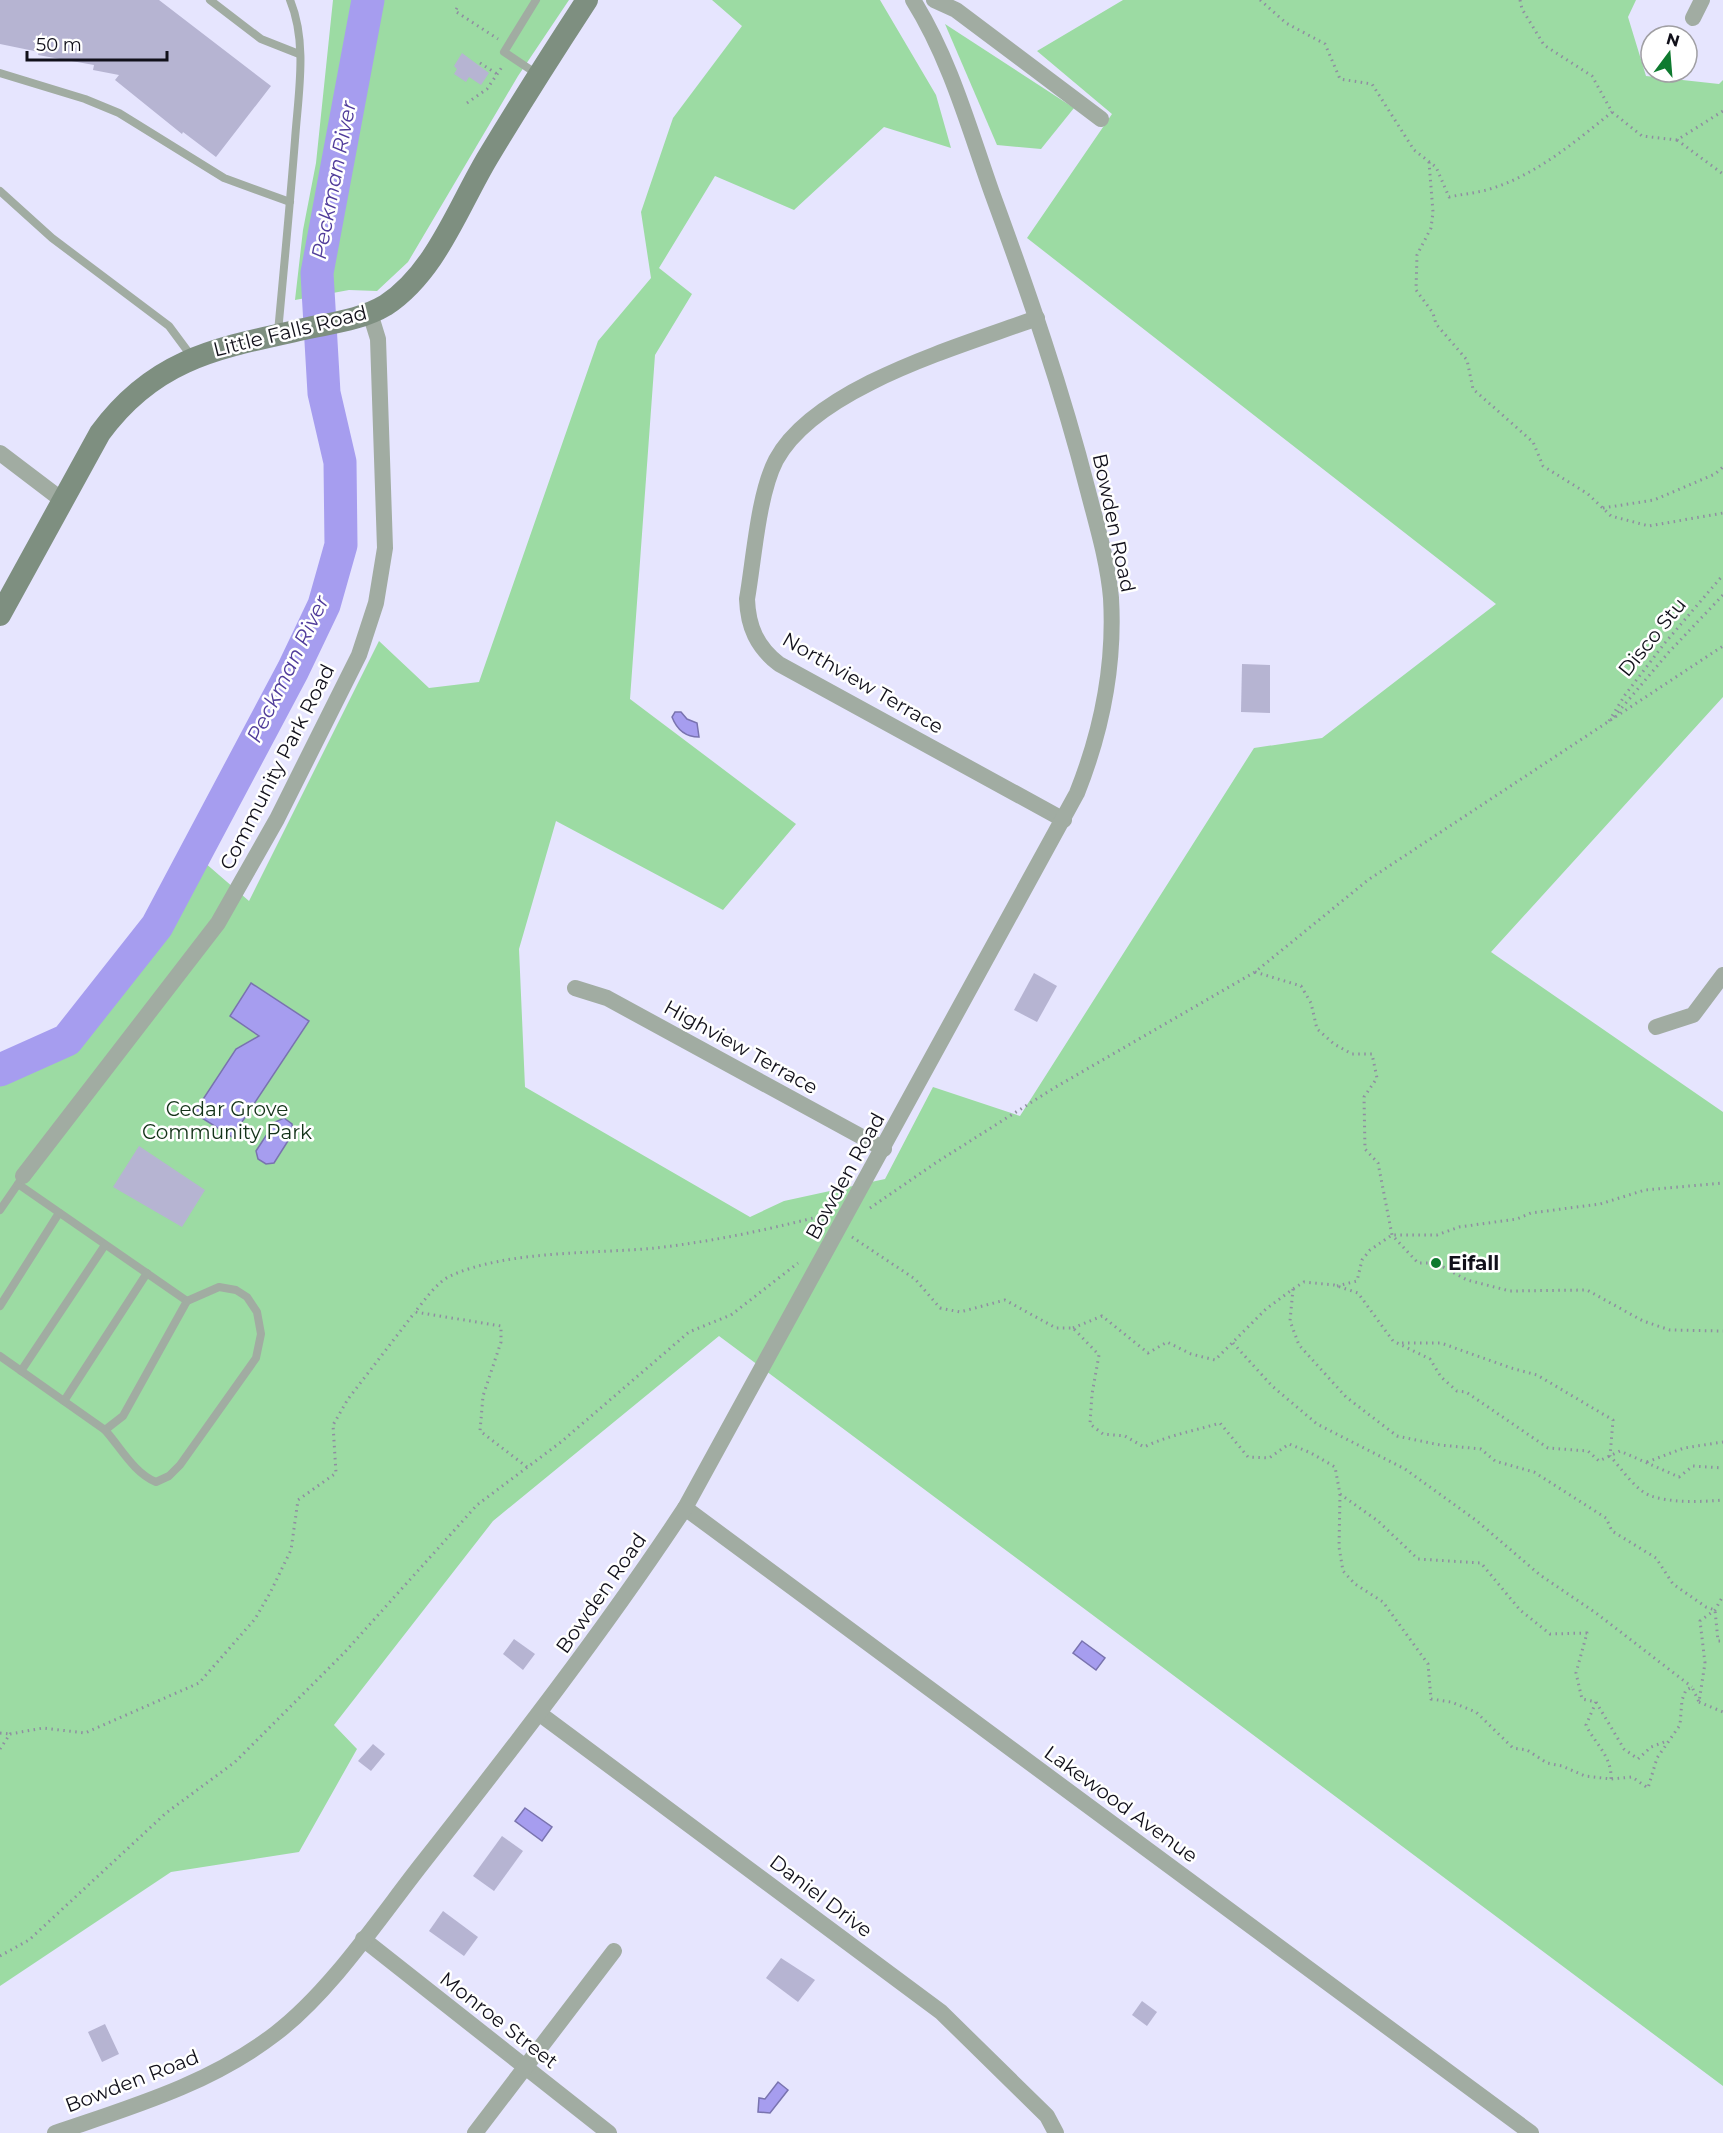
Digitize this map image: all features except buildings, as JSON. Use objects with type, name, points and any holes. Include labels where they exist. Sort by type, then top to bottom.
[{"type":"street","name":"Little Falls Road","points":[[0,615],[100,433],[113,415],[143,386],[193,357],[360,316],[397,297],[425,267],[487,158],[587,0]]},
{"type":"street","name":"Bowden Road","points":[[55,2133],[157,2098],[214,2072],[244,2055],[300,2014],[363,1939],[540,1714],[620,1606],[685,1508],[1064,820],[1088,765],[1103,711],[1110,657],[1108,571],[1072,427],[1038,318],[939,45],[913,0]]},
{"type":"street","points":[[934,0],[956,10],[1101,119]]},
{"type":"street","points":[[1693,18],[1701,0]]},
{"type":"street","name":"Community Park Road","points":[[21,1180],[218,923],[277,819],[358,655],[376,603],[386,538],[378,339],[360,316]]},
{"type":"street","name":"Northview Terrace","points":[[1038,318],[872,381],[836,402],[791,440],[777,460],[765,492],[747,612],[758,641],[779,664],[1064,820]]},
{"type":"street","points":[[0,453],[62,500]]},
{"type":"street","points":[[1656,1027],[1694,1015],[1723,975]]},
{"type":"street","name":"Highview Terrace","points":[[575,988],[608,998],[884,1149]]},
{"type":"street","name":"Lakewood Avenue","points":[[685,1508],[1531,2133]]},
{"type":"street","name":"Daniel Drive","points":[[540,1714],[941,2012],[1047,2116],[1056,2133]]},
{"type":"street","name":"Monroe Street","points":[[363,1939],[609,2133]]},
{"type":"street","points":[[475,2133],[614,1951]]},
{"type":"lane","points":[[210,0],[261,39],[299,54]]},
{"type":"lane","points":[[278,336],[290,202],[299,54],[297,17],[290,0]]},
{"type":"lane","points":[[536,0],[504,52],[538,75]]},
{"type":"lane","points":[[0,73],[85,99],[119,113],[224,178],[290,202]]},
{"type":"lane","points":[[0,191],[52,238],[169,326],[193,357]]},
{"type":"lane","points":[[0,1210],[21,1180],[59,1213],[186,1300]]},
{"type":"lane","points":[[0,1306],[59,1213]]},
{"type":"lane","points":[[21,1371],[105,1245]]},
{"type":"lane","points":[[64,1401],[147,1273]]},
{"type":"lane","points":[[0,1356],[105,1430],[136,1470],[143,1477],[156,1482],[170,1476],[180,1465],[256,1358],[261,1334],[256,1312],[247,1297],[236,1290],[219,1287],[186,1300],[123,1416],[105,1430]]},
{"type":"path","points":[[1260,0],[1286,23],[1325,44],[1340,80],[1372,84],[1414,150],[1436,167],[1449,197],[1490,189],[1531,171],[1578,140],[1612,112]]},
{"type":"path","points":[[1520,0],[1522,9],[1545,45],[1592,76],[1612,112],[1642,136],[1677,140],[1723,174]]},
{"type":"path","points":[[457,8],[455,11],[508,45]]},
{"type":"path","points":[[467,103],[487,89],[510,56]]},
{"type":"path","points":[[480,63],[497,74]]},
{"type":"path","points":[[1677,140],[1723,111]]},
{"type":"path","points":[[1429,162],[1433,212],[1431,228],[1417,255],[1416,290],[1432,312],[1437,324],[1467,360],[1473,389],[1533,442],[1543,466],[1588,494],[1611,516],[1649,526],[1723,513]]},
{"type":"path","points":[[1603,508],[1654,500],[1715,474],[1723,467]]},
{"type":"path","name":"Disco Stu","points":[[1608,722],[1630,687],[1723,575]]},
{"type":"path","points":[[1562,753],[1612,719],[1669,652],[1723,595]]},
{"type":"path","points":[[869,1209],[937,1162],[1054,1088],[1255,972],[1368,880],[1723,646]]},
{"type":"path","points":[[1255,972],[1301,986],[1311,1003],[1317,1029],[1334,1044],[1352,1054],[1372,1054],[1377,1078],[1364,1097],[1365,1149],[1378,1163],[1392,1234],[1418,1263],[1436,1263],[1478,1283],[1510,1291],[1587,1290],[1643,1321],[1670,1330],[1723,1332]]},
{"type":"path","points":[[1337,1286],[1357,1281],[1362,1260],[1370,1250],[1392,1234],[1437,1235],[1459,1227],[1517,1219],[1531,1213],[1600,1204],[1645,1190],[1723,1183]]},
{"type":"path","points":[[0,1733],[10,1734],[43,1728],[85,1733],[199,1683],[255,1618],[270,1593],[291,1550],[298,1500],[336,1473],[333,1425],[348,1399],[414,1312],[448,1277],[493,1264],[562,1254],[655,1248],[738,1237],[817,1217],[840,1229],[915,1279],[940,1308],[960,1312],[1005,1300],[1056,1328],[1073,1328],[1102,1316],[1148,1353],[1167,1342],[1191,1354],[1215,1360],[1266,1309],[1304,1282],[1337,1286],[1358,1293],[1393,1341],[1430,1359],[1441,1377],[1457,1391],[1466,1392],[1548,1448],[1588,1451],[1599,1461],[1620,1451],[1679,1477],[1693,1466],[1723,1468]]},
{"type":"path","points":[[0,1956],[29,1940],[166,1813],[235,1762],[344,1653],[477,1505],[561,1442],[689,1332],[731,1315],[804,1258]]},
{"type":"path","points":[[1293,1289],[1290,1321],[1299,1345],[1346,1397],[1397,1436],[1440,1445],[1481,1449],[1495,1461],[1534,1472],[1606,1518],[1612,1531],[1656,1558],[1673,1584],[1706,1608],[1715,1610]]},
{"type":"path","points":[[414,1312],[501,1326],[501,1342],[483,1396],[480,1431],[527,1467]]},
{"type":"path","points":[[1073,1328],[1099,1355],[1092,1394],[1090,1424],[1103,1434],[1125,1436],[1144,1447],[1168,1436],[1192,1432],[1220,1423],[1248,1457],[1269,1458],[1289,1444],[1335,1467],[1340,1494],[1339,1547],[1343,1571],[1354,1584],[1383,1602],[1428,1664],[1431,1699],[1451,1702],[1476,1713],[1512,1748],[1527,1750],[1547,1763],[1562,1766],[1585,1776],[1611,1779],[1632,1777],[1648,1788],[1657,1758],[1680,1725],[1682,1700],[1686,1690],[1692,1687]]},
{"type":"path","points":[[1233,1343],[1272,1386],[1317,1424],[1404,1469],[1477,1521],[1540,1575],[1596,1613],[1692,1687],[1699,1702],[1723,1712]]},
{"type":"path","points":[[1400,1343],[1441,1343],[1537,1375],[1613,1420],[1610,1456],[1636,1485],[1650,1496],[1677,1500],[1723,1500]]},
{"type":"path","points":[[1645,1462],[1684,1448],[1723,1442]]},
{"type":"path","points":[[1340,1494],[1378,1521],[1418,1559],[1481,1563],[1520,1610],[1550,1634],[1587,1633],[1576,1673],[1582,1699],[1596,1702],[1624,1749],[1638,1759],[1651,1747],[1667,1741]]},
{"type":"path","points":[[1699,1702],[1705,1663],[1700,1621],[1715,1610],[1723,1596]]},
{"type":"path","points":[[1715,1610],[1718,1641],[1723,1641]]},
{"type":"path","points":[[1596,1702],[1586,1725],[1607,1758],[1611,1768],[1611,1779]]},
{"type":"path","points":[[0,1749],[10,1734]]},
{"type":"green space","points":[[333,0],[569,0],[518,76],[408,262],[377,291],[349,290],[295,300],[303,230],[316,163]]},
{"type":"green space","name":"Cedar Grove Community Park","points":[[712,0],[880,0],[936,95],[951,148],[884,127],[794,210],[715,176],[659,268],[692,294],[655,355],[630,699],[796,824],[723,910],[556,821],[519,949],[525,1087],[750,1217],[784,1201],[885,1179],[933,1087],[1020,1116],[1254,748],[1322,738],[1496,604],[1027,238],[1112,114],[1037,51],[1123,0],[1636,0],[1628,17],[1639,53],[1639,84],[1699,84],[1699,82],[1719,84],[1723,80],[1723,697],[1491,952],[1723,1112],[1723,2086],[719,1336],[493,1521],[334,1725],[357,1749],[299,1852],[171,1872],[0,1986],[0,1058],[10,1058],[62,1025],[158,903],[189,849],[249,901],[379,641],[429,688],[479,682],[598,341],[651,278],[641,212],[673,118],[742,26]]},
{"type":"green space","points":[[945,24],[1074,108],[1041,149],[997,145]]},
{"type":"shaded area","points":[[675,712],[681,712],[687,719],[697,723],[699,737],[690,736],[676,726],[672,717]]},
{"type":"shaded area","points":[[251,983],[309,1021],[232,1137],[194,1113],[236,1049],[259,1036],[230,1016]]},
{"type":"shaded area","points":[[284,1118],[292,1124],[293,1133],[274,1163],[266,1164],[258,1159],[256,1151],[275,1122]]},
{"type":"shaded area","points":[[1082,1641],[1105,1658],[1096,1670],[1073,1653]]},
{"type":"shaded area","points":[[525,1808],[552,1827],[542,1841],[515,1821]]},
{"type":"shaded area","points":[[778,2082],[788,2090],[770,2113],[758,2112],[759,2098],[765,2099]]},
{"type":"waterway","name":"Peckman River","points":[[0,1070],[67,1040],[157,926],[293,670],[324,605],[341,545],[340,462],[324,393],[317,273],[368,0]]},
{"type":"place","name":"Eifall","points":[[1436,1263]]}]
